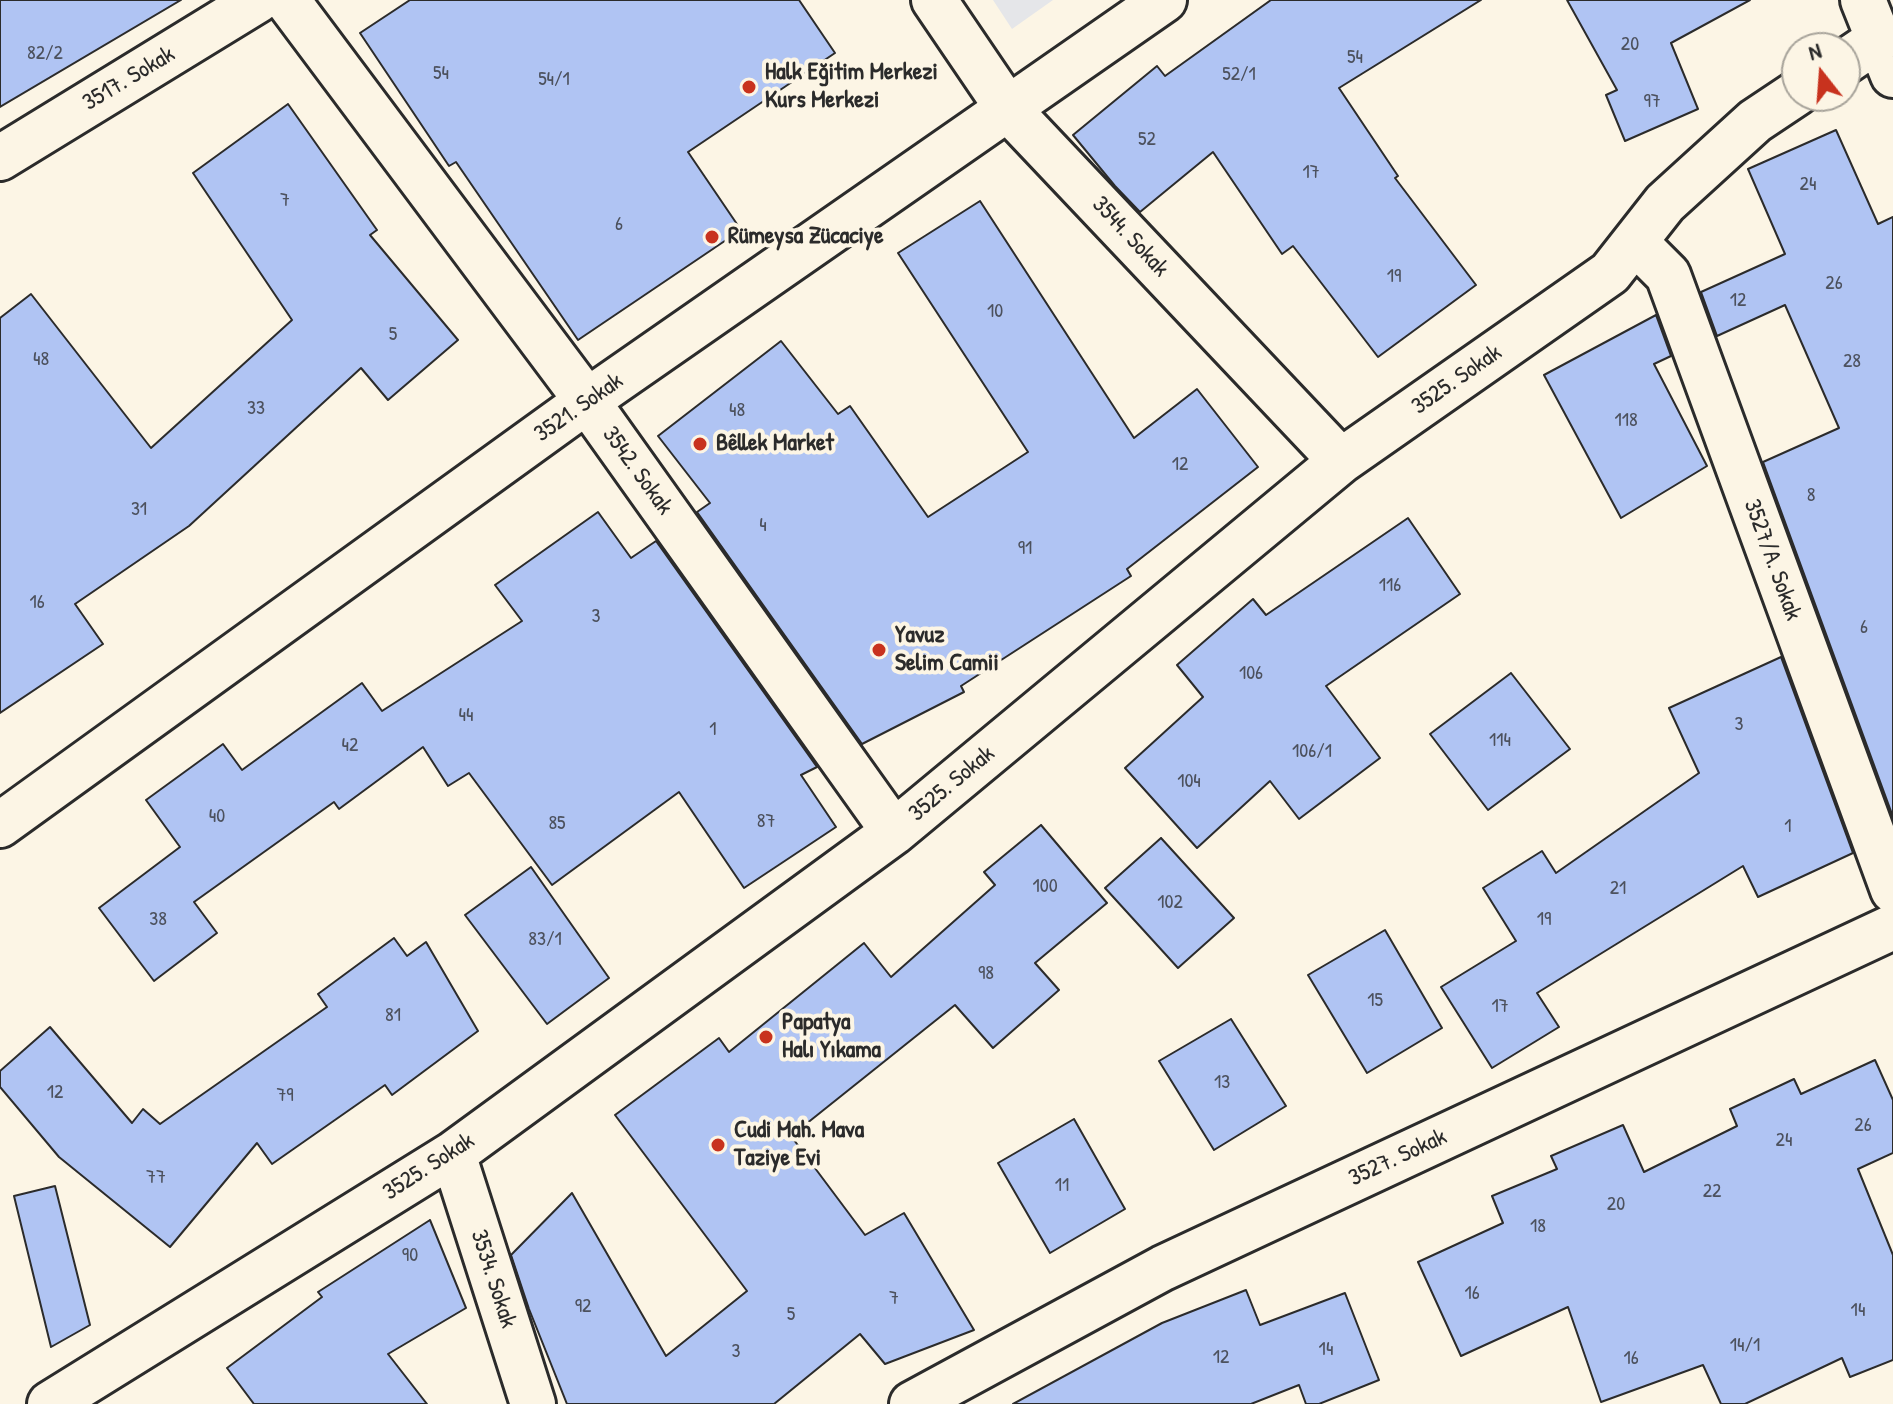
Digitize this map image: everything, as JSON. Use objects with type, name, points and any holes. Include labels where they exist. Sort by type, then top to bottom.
[{"type":"street","name":"3517. Sokak","points":[[0,158],[258,0]]},
{"type":"street","name":"3542. Sokak","points":[[287,0],[587,401],[894,832]]},
{"type":"street","name":"3544. Sokak","points":[[934,0],[1008,109],[1341,461]]},
{"type":"street","name":"3521. Sokak","points":[[0,825],[587,401],[1164,0]]},
{"type":"street","name":"3525. Sokak","points":[[50,1404],[453,1154],[894,832],[1341,461],[1610,273],[1665,203],[1755,121],[1781,104]]},
{"type":"street","name":"3527/A. Sokak","points":[[1635,242],[1668,275],[1893,890]]},
{"type":"street","name":"3527. Sokak","points":[[912,1404],[1163,1268],[1893,927]]},
{"type":"street","name":"3534. Sokak","points":[[453,1154],[533,1404]]},
{"type":"shaded area","points":[[993,0],[1053,0],[1012,29]]},
{"type":"building","points":[[0,0],[181,0],[0,107]]},
{"type":"building","points":[[410,0],[799,0],[835,53],[688,152],[741,230],[578,340],[456,162],[449,166],[360,33]]},
{"type":"building","points":[[1271,0],[1481,0],[1339,88],[1398,176],[1395,178],[1476,285],[1378,357],[1293,246],[1282,254],[1213,152],[1140,212],[1073,135],[1157,66],[1165,76]]},
{"type":"building","points":[[1567,0],[1750,0],[1671,43],[1698,109],[1625,141],[1606,95],[1617,90]]},
{"type":"building","points":[[288,104],[377,230],[370,235],[458,340],[388,400],[361,368],[189,526],[75,604],[103,644],[0,713],[0,318],[31,294],[151,448],[292,320],[193,173]]},
{"type":"building","points":[[1836,130],[1878,224],[1893,217],[1893,817],[1763,462],[1839,428],[1785,305],[1717,336],[1701,292],[1785,254],[1748,169]]},
{"type":"building","points":[[980,201],[1134,438],[1197,389],[1258,467],[1127,569],[1131,576],[961,686],[964,692],[862,744],[697,512],[710,503],[658,436],[781,341],[838,414],[850,406],[928,517],[1028,452],[898,253]]},
{"type":"building","points":[[1656,315],[1671,356],[1654,364],[1707,466],[1621,518],[1544,375]]},
{"type":"building","points":[[598,512],[631,558],[656,541],[817,767],[801,775],[836,827],[744,888],[679,792],[552,885],[469,773],[448,786],[423,747],[339,809],[334,802],[194,902],[217,933],[154,981],[99,908],[180,847],[146,800],[223,744],[242,770],[362,683],[382,711],[522,621],[495,585]]},
{"type":"building","points":[[1408,518],[1460,594],[1326,686],[1380,758],[1299,819],[1270,781],[1197,848],[1125,768],[1203,697],[1177,665],[1253,599],[1266,615]]},
{"type":"building","points":[[1781,657],[1853,853],[1758,897],[1743,866],[1537,993],[1559,1027],[1492,1068],[1441,987],[1516,941],[1483,888],[1542,851],[1556,873],[1699,773],[1669,708]]},
{"type":"building","points":[[1511,673],[1570,749],[1488,810],[1430,734]]},
{"type":"building","points":[[1041,825],[1107,903],[1035,963],[1059,990],[993,1048],[955,1005],[791,1136],[865,1235],[904,1213],[974,1330],[885,1364],[860,1334],[774,1404],[567,1404],[511,1255],[572,1193],[666,1356],[747,1291],[615,1115],[719,1038],[729,1052],[864,943],[891,977],[995,885],[984,872]]},
{"type":"building","points":[[1161,838],[1234,918],[1178,968],[1105,888]]},
{"type":"building","points":[[531,867],[609,978],[547,1024],[465,915]]},
{"type":"building","points":[[1385,930],[1442,1028],[1367,1073],[1308,975]]},
{"type":"building","points":[[394,938],[407,956],[426,942],[478,1031],[392,1095],[385,1085],[272,1164],[257,1143],[170,1247],[59,1157],[0,1087],[0,1071],[50,1027],[132,1123],[143,1109],[160,1124],[327,1007],[318,994]]},
{"type":"building","points":[[1231,1019],[1286,1106],[1214,1150],[1159,1061]]},
{"type":"building","points":[[1875,1060],[1893,1100],[1893,1153],[1858,1169],[1893,1255],[1893,1360],[1850,1377],[1842,1358],[1745,1404],[1721,1404],[1703,1365],[1601,1402],[1568,1307],[1461,1356],[1418,1262],[1503,1223],[1492,1196],[1557,1169],[1551,1156],[1623,1125],[1644,1172],[1737,1126],[1730,1109],[1794,1079],[1801,1094]]},
{"type":"building","points":[[1074,1119],[1125,1209],[1050,1253],[998,1163]]},
{"type":"building","points":[[55,1186],[90,1325],[51,1347],[14,1196]]},
{"type":"building","points":[[430,1220],[466,1308],[388,1354],[427,1404],[254,1404],[227,1368],[322,1297],[318,1292]]},
{"type":"building","points":[[1246,1290],[1260,1325],[1345,1293],[1379,1380],[1319,1404],[1306,1404],[1299,1385],[1251,1404],[1013,1404],[1162,1323]]},
{"type":"place","name":"Halk Eğitim Merkezi Kurs Merkezi","points":[[749,87]]},
{"type":"place","name":"Rümeysa Zücaciye","points":[[712,237]]},
{"type":"place","name":"Bêllek Market","points":[[700,444]]},
{"type":"place","name":"Yavuz Selim Camii","points":[[879,650]]},
{"type":"place","name":"Papatya Halı Yıkama","points":[[766,1037]]},
{"type":"place","name":"Cudi Mah. Mava Taziye Evi","points":[[718,1145]]}]
